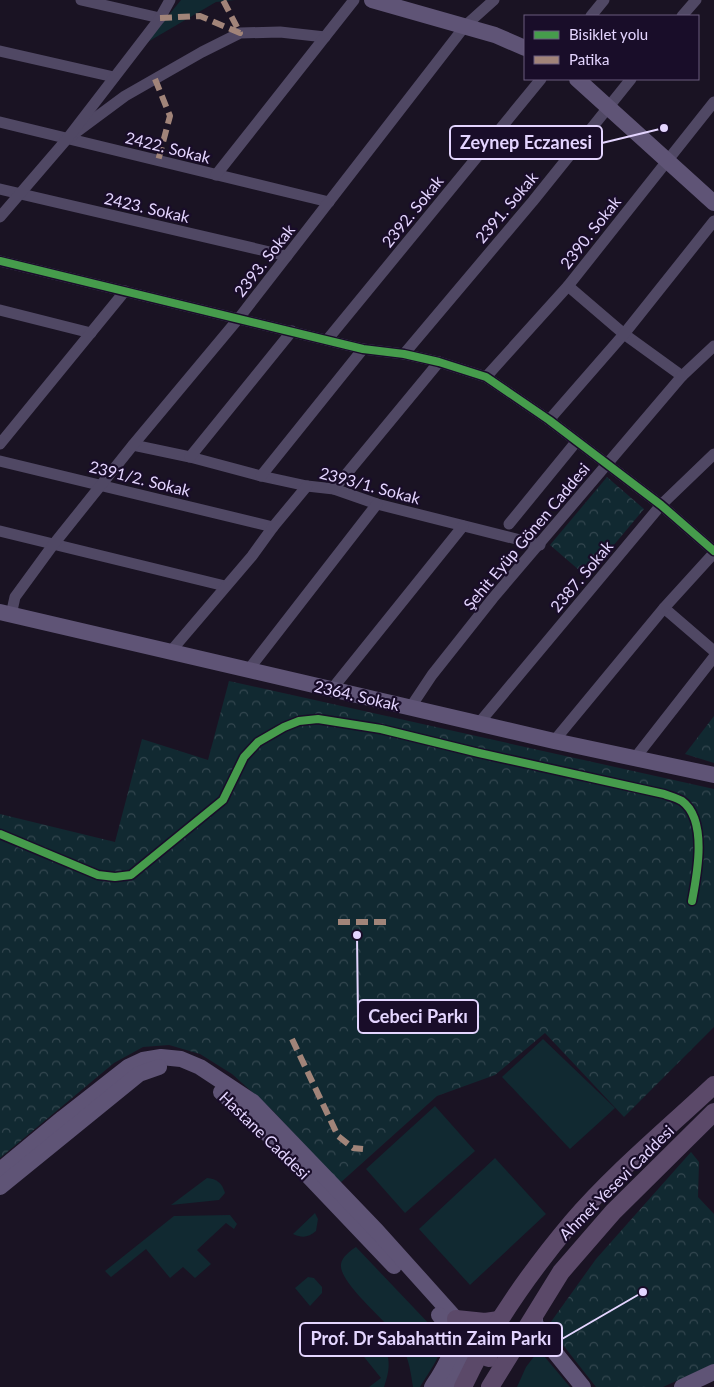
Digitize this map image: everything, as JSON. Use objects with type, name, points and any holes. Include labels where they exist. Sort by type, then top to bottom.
[{"type":"main road","points":[[372,0],[495,35],[524,48]]},
{"type":"main road","points":[[578,80],[714,203]]},
{"type":"main road","name":"2364. Sokak","points":[[5,614],[554,741],[714,775]]},
{"type":"main road","name":"Hastane Caddesi","points":[[0,1170],[128,1067],[143,1060],[161,1057],[181,1059],[200,1066],[253,1102],[377,1231],[459,1324]]},
{"type":"main road","name":"Hastane Caddesi","points":[[0,1187],[139,1074],[166,1066],[179,1067],[190,1071],[202,1077],[228,1097],[274,1140],[444,1320],[451,1334],[452,1349],[448,1360],[432,1387]]},
{"type":"main road","name":"Ahmet Yesevi Caddesi","points":[[464,1387],[499,1320],[536,1267],[572,1222],[624,1169],[714,1085]]},
{"type":"main road","name":"Ahmet Yesevi Caddesi","points":[[491,1386],[561,1272],[600,1226],[643,1181],[714,1112]]},
{"type":"main road","points":[[535,1314],[534,1322],[540,1334],[583,1387]]},
{"type":"main road","points":[[459,1324],[499,1320]]},
{"type":"main road","points":[[459,1324],[489,1358],[492,1368],[491,1386]]},
{"type":"main road","points":[[448,1387],[466,1351],[459,1324]]},
{"type":"main road","points":[[682,1387],[714,1372]]},
{"type":"street","points":[[81,0],[160,18]]},
{"type":"street","points":[[0,218],[67,139],[160,18],[170,0]]},
{"type":"street","points":[[216,175],[354,0]]},
{"type":"street","name":"2393. Sokak","points":[[5,614],[53,544],[239,318],[465,26],[494,0]]},
{"type":"street","points":[[592,15],[604,0]]},
{"type":"street","points":[[683,15],[696,0]]},
{"type":"street","points":[[67,139],[125,96],[202,52],[240,33],[280,32],[325,37]]},
{"type":"street","points":[[0,51],[114,77]]},
{"type":"street","name":"2392. Sokak","points":[[327,340],[540,80]]},
{"type":"street","name":"2391. Sokak","points":[[404,354],[533,201],[630,80]]},
{"type":"street","name":"2390. Sokak","points":[[486,377],[568,286],[714,102]]},
{"type":"street","name":"2422. Sokak","points":[[0,122],[329,202]]},
{"type":"street","name":"2423. Sokak","points":[[0,189],[287,256]]},
{"type":"street","points":[[548,420],[624,334],[714,220]]},
{"type":"street","points":[[0,261],[362,349],[404,354],[439,362],[486,377],[548,420],[661,505],[714,552],[664,608],[554,741]]},
{"type":"street","points":[[568,286],[624,334],[682,376]]},
{"type":"street","points":[[0,444],[126,291]]},
{"type":"street","points":[[0,310],[90,333]]},
{"type":"street","points":[[190,457],[292,331]]},
{"type":"street","name":"Şehit Eyüp Gönen Caddesi","points":[[410,708],[432,675],[493,598],[682,376],[714,346]]},
{"type":"street","points":[[261,476],[362,349]]},
{"type":"street","points":[[334,489],[439,362]]},
{"type":"street","points":[[509,524],[576,442]]},
{"type":"street","name":"2393/1. Sokak","points":[[133,445],[190,457],[261,476],[308,486],[334,489],[377,504],[540,545]]},
{"type":"street","name":"2387. Sokak","points":[[479,723],[661,505],[714,454]]},
{"type":"street","name":"2391/2. Sokak","points":[[0,461],[272,527]]},
{"type":"street","points":[[171,651],[252,556],[272,527],[308,486]]},
{"type":"street","points":[[249,669],[377,504]]},
{"type":"street","points":[[332,689],[463,526]]},
{"type":"street","points":[[0,531],[225,586]]},
{"type":"street","points":[[664,608],[714,650]]},
{"type":"street","points":[[635,758],[714,657]]},
{"type":"green space","points":[[181,0],[235,0],[216,2],[146,43]]},
{"type":"green space","points":[[607,477],[644,509],[587,577],[550,545]]},
{"type":"green space","points":[[229,681],[714,789],[714,1027],[624,1117],[545,1033],[495,1075],[437,1096],[340,1183],[272,1110],[232,1074],[200,1054],[169,1045],[143,1047],[114,1063],[0,1158],[0,814],[115,842],[142,739],[208,760]]},
{"type":"green space","points":[[714,716],[714,763],[685,754]]},
{"type":"green space","points":[[543,1039],[615,1108],[570,1149],[502,1077]]},
{"type":"green space","points":[[435,1106],[475,1151],[405,1213],[366,1169]]},
{"type":"green space","points":[[691,1152],[699,1162],[698,1197],[714,1214],[714,1364],[663,1387],[596,1387],[548,1326],[596,1259]]},
{"type":"green space","points":[[495,1158],[546,1214],[470,1285],[419,1229]]},
{"type":"green space","points":[[207,1178],[214,1179],[221,1184],[225,1193],[219,1200],[171,1205]]},
{"type":"green space","points":[[315,1213],[318,1219],[316,1231],[305,1237],[293,1234]]},
{"type":"green space","points":[[230,1215],[237,1224],[234,1229],[226,1223],[197,1250],[211,1264],[195,1278],[183,1267],[170,1278],[146,1249],[111,1277],[105,1271],[174,1216]]},
{"type":"green space","points":[[356,1247],[434,1329],[441,1339],[442,1343],[439,1354],[420,1387],[413,1387],[408,1361],[396,1336],[354,1290],[342,1272],[341,1264],[343,1259]]},
{"type":"green space","points":[[308,1277],[314,1278],[322,1287],[322,1293],[310,1306],[295,1288]]},
{"type":"green space","points":[[363,1323],[386,1351],[389,1366],[384,1387],[369,1387],[381,1378],[348,1337]]},
{"type":"green space","points":[[539,1350],[570,1387],[517,1387],[526,1367]]},
{"type":"marked path","points":[[160,18],[200,16],[240,33],[223,0]]},
{"type":"marked path","points":[[155,79],[170,116],[158,161]]},
{"type":"marked path","points":[[338,922],[389,922]]},
{"type":"marked path","points":[[292,1039],[338,1136],[353,1148],[363,1149]]},
{"type":"cycle path","points":[[0,261],[363,349],[404,354],[439,362],[486,377],[549,420],[661,505],[714,551]]},
{"type":"cycle path","points":[[0,834],[98,875],[115,877],[131,875],[223,800],[244,757],[258,742],[299,721],[318,719],[381,729],[664,794],[680,800],[690,810],[698,834],[698,863],[692,901]]},
{"type":"place","name":"Zeynep Eczanesi","points":[[664,128]]},
{"type":"place","name":"Cebeci Parkı","points":[[357,935]]},
{"type":"place","name":"Prof. Dr Sabahattin Zaim Parkı","points":[[643,1292]]}]
